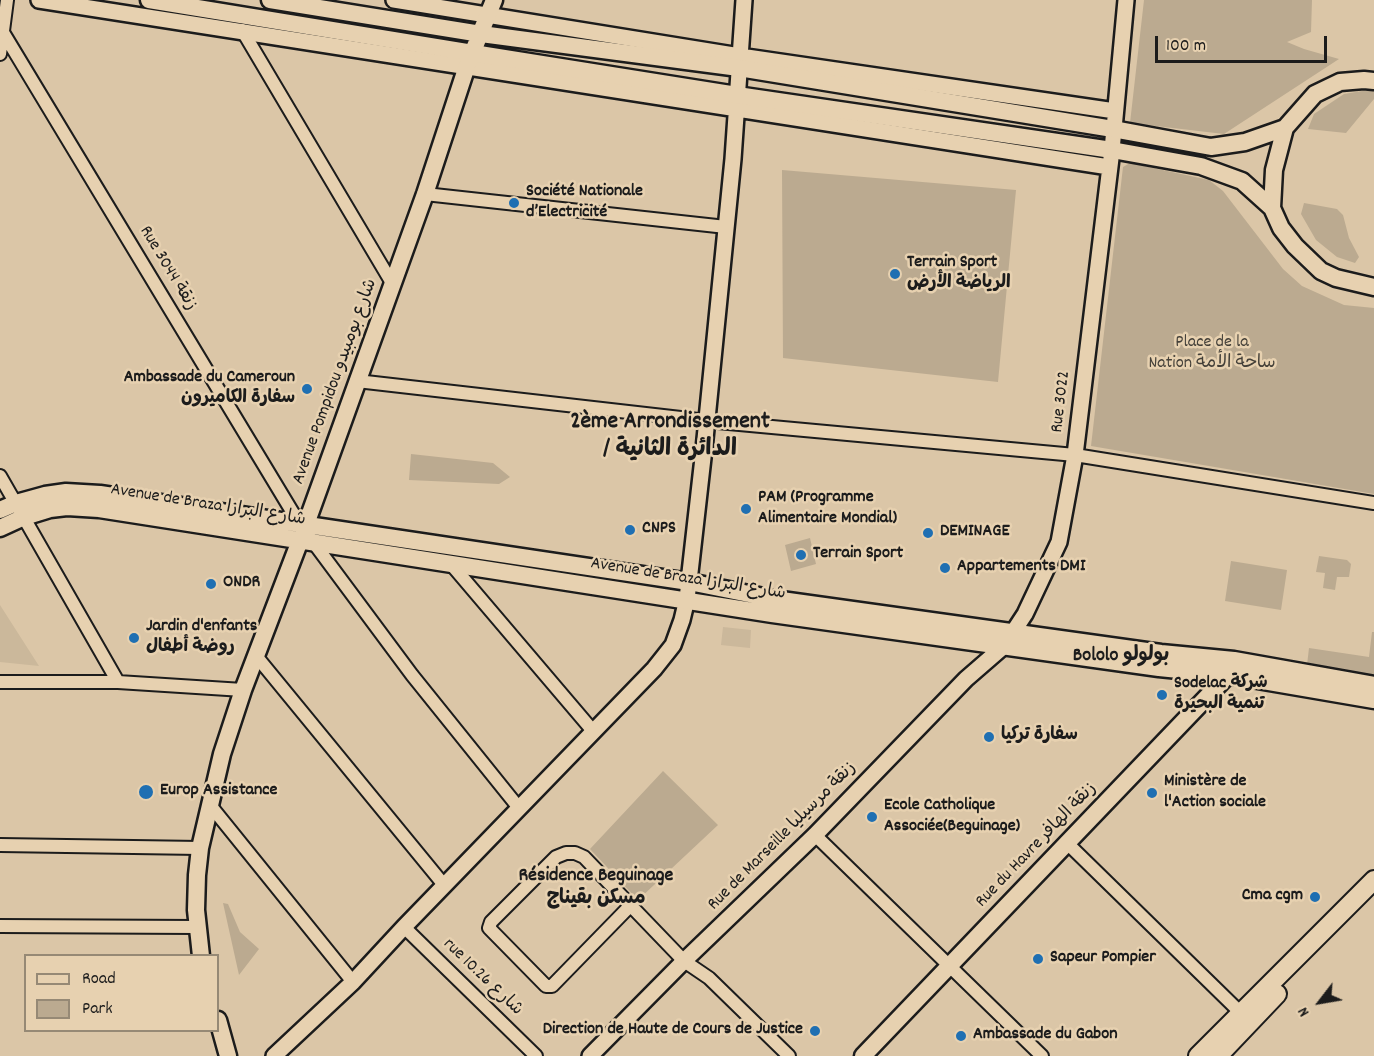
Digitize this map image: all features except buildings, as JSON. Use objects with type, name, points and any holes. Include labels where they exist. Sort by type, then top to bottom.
[{"type":"main road","points":[[149,0],[470,60],[736,103],[1112,150],[1201,166],[1242,181],[1272,208],[1281,228],[1295,246],[1321,271],[1336,279],[1374,287]]},
{"type":"main road","points":[[270,0],[481,34],[740,62],[1211,147],[1245,142],[1285,128]]},
{"type":"main road","name":"Avenue Pompidou شارع بومبيدو","points":[[201,954],[197,927],[197,875],[222,754],[243,690],[304,532],[425,194],[470,60],[491,7]]},
{"type":"main road","points":[[1272,208],[1274,170],[1285,128],[1315,94],[1340,82],[1374,81]]},
{"type":"main road","name":"Avenue de Braza شارع البرازا","points":[[0,528],[20,510],[45,495],[66,492],[100,494],[304,532],[451,564],[774,599],[1009,639],[1161,653],[1287,677],[1374,700]]},
{"type":"main road","name":"Avenue de Braza شارع البرازا","points":[[0,510],[20,510]]},
{"type":"main road","name":"Avenue de Braza شارع البرازا","points":[[304,532],[688,591]]},
{"type":"main road","name":"Rue du Havre زنقة الهافر","points":[[863,1056],[1231,667]]},
{"type":"main road","name":"Avenue de Braza شارع البرازا","points":[[1287,677],[1374,685]]},
{"type":"main road","points":[[1218,1056],[1246,1018],[1374,880]]},
{"type":"main road","points":[[1198,1056],[1246,1018],[1374,895]]},
{"type":"main road","points":[[219,1024],[228,1056]]},
{"type":"street","points":[[0,54],[7,0]]},
{"type":"street","points":[[39,0],[470,60]]},
{"type":"street","points":[[394,0],[491,7],[740,62],[1115,111]]},
{"type":"street","points":[[274,1056],[353,982],[664,658],[673,645],[682,620],[688,591],[707,422],[726,227],[744,0]]},
{"type":"street","name":"Rue 3022","points":[[1009,639],[1025,614],[1059,542],[1075,455],[1112,150],[1126,0]]},
{"type":"street","points":[[242,30],[392,283]]},
{"type":"street","name":"Rue 3044 زنقة","points":[[4,34],[304,532],[412,675],[519,808]]},
{"type":"street","points":[[736,103],[1109,167]]},
{"type":"street","points":[[425,194],[726,227]]},
{"type":"street","points":[[357,381],[707,422],[1075,455],[1374,503]]},
{"type":"street","points":[[0,476],[118,682]]},
{"type":"street","points":[[451,564],[593,731]]},
{"type":"street","name":"Rue de Marseille زنقة مرسيليا","points":[[590,1056],[684,961],[815,835],[1009,639]]},
{"type":"street","points":[[257,657],[444,885]]},
{"type":"street","points":[[0,682],[118,682],[243,690]]},
{"type":"street","points":[[210,805],[353,982]]},
{"type":"street","points":[[815,835],[1042,1056]]},
{"type":"street","points":[[1066,842],[1246,1018]]},
{"type":"street","points":[[0,845],[201,848]]},
{"type":"street","points":[[630,906],[552,986],[546,986],[489,928],[491,922],[556,857],[566,853],[575,853],[584,857],[684,961],[710,978],[789,1056]]},
{"type":"street","points":[[0,926],[197,927]]},
{"type":"street","name":"rue 10.26 شارع","points":[[404,927],[536,1056]]},
{"type":"shaded area","points":[[0,605],[39,666],[0,662]]},
{"type":"shaded area","points":[[723,627],[751,630],[750,648],[721,645]]},
{"type":"green space","points":[[1144,0],[1312,0],[1311,32],[1287,42],[1339,59],[1224,134],[1130,123]]},
{"type":"green space","points":[[1374,89],[1374,99],[1346,133],[1308,129],[1314,114],[1344,94]]},
{"type":"green space","name":"Place de la Nation ساحة الأمة","points":[[1130,163],[1209,180],[1223,191],[1283,269],[1302,286],[1344,305],[1374,308],[1374,494],[1091,446],[1123,167]]},
{"type":"green space","name":"Terrain Sport الرياضة الأرض","points":[[782,170],[1016,190],[998,382],[783,358]]},
{"type":"green space","points":[[1304,203],[1337,209],[1343,215],[1349,238],[1359,257],[1355,263],[1337,257],[1316,240],[1301,214]]},
{"type":"green space","points":[[411,454],[493,463],[510,477],[499,484],[409,480]]},
{"type":"green space","name":"Terrain Sport","points":[[810,538],[816,564],[791,571],[785,545]]},
{"type":"green space","points":[[1319,556],[1347,560],[1351,564],[1349,577],[1337,577],[1335,590],[1323,588],[1325,573],[1316,572]]},
{"type":"green space","points":[[1231,561],[1287,570],[1281,610],[1225,601]]},
{"type":"green space","points":[[1372,632],[1374,632],[1374,675],[1307,665],[1309,648],[1369,657]]},
{"type":"green space","points":[[663,771],[718,825],[638,900],[590,849]]},
{"type":"green space","points":[[223,903],[228,904],[240,932],[259,949],[239,975]]},
{"type":"place","name":"Société Nationale d’Electricité","points":[[514,203]]},
{"type":"place","name":"Terrain Sport الرياضة الأرض","points":[[895,274]]},
{"type":"place","name":"Ambassade du Cameroun سفارة الكاميرون","points":[[307,389]]},
{"type":"place","name":"PAM (Programme Alimentaire Mondial)","points":[[746,509]]},
{"type":"place","name":"CNPS","points":[[630,530]]},
{"type":"place","name":"DEMINAGE","points":[[928,533]]},
{"type":"place","name":"Terrain Sport","points":[[801,555]]},
{"type":"place","name":"Appartements DMI","points":[[945,568]]},
{"type":"place","name":"ONDR","points":[[211,584]]},
{"type":"place","name":"Jardin d'enfants روضة أطفال","points":[[134,638]]},
{"type":"place","name":"Sodelac شركة تنمية البحيرة","points":[[1162,695]]},
{"type":"place","name":"سفارة تركيا","points":[[989,737]]},
{"type":"place","name":"Europ Assistance","points":[[146,792]]},
{"type":"place","name":"Ministère de l'Action sociale","points":[[1152,793]]},
{"type":"place","name":"Ecole Catholique Associée(Beguinage)","points":[[872,817]]},
{"type":"place","name":"Cma cgm","points":[[1315,897]]},
{"type":"place","name":"Sapeur Pompier","points":[[1038,959]]},
{"type":"place","name":"Direction de Haute de Cours de Justice","points":[[815,1031]]},
{"type":"place","name":"Ambassade du Gabon","points":[[961,1036]]},
{"type":"district","name":"2ème Arrondissement / الدائرة الثانية","points":[[670,438]]},
{"type":"district","name":"Bololo بولولو","points":[[1121,657]]},
{"type":"district","name":"Résidence Beguinage مسكن بقيناج","points":[[596,888]]}]
